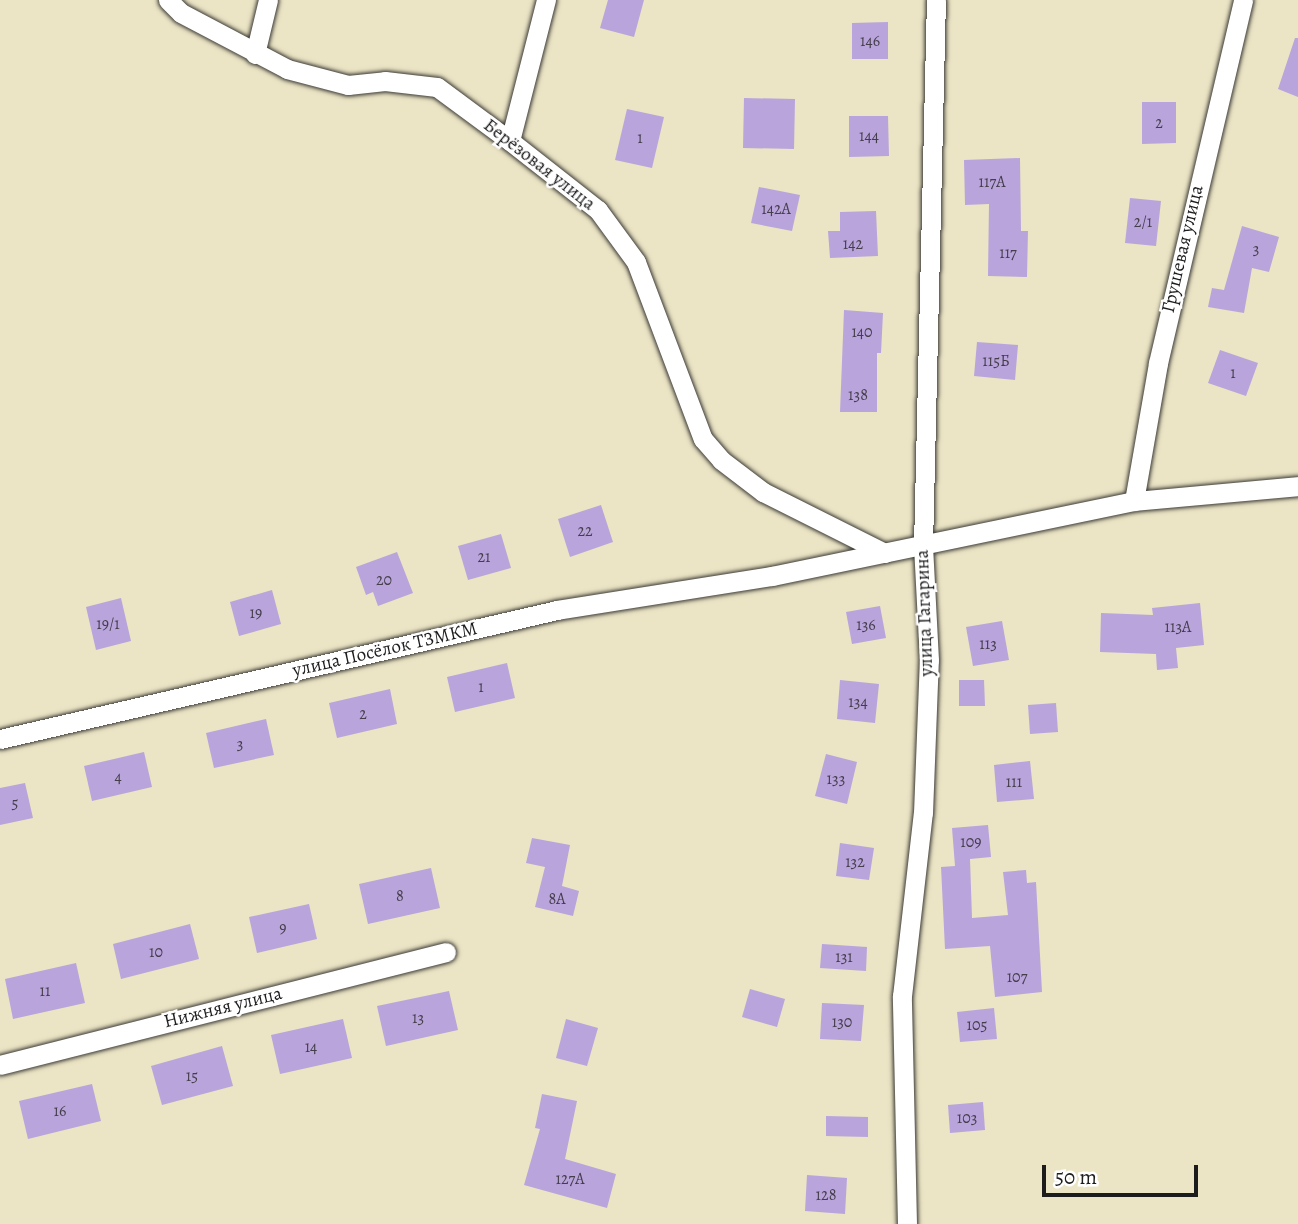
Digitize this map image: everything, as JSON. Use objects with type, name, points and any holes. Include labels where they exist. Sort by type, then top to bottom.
[{"type":"street","name":"Берёзовая улица","points":[[168,0],[181,13],[286,69],[348,85],[385,81],[437,87],[510,141],[598,210],[636,262],[703,439],[721,460],[762,492],[885,553]]},
{"type":"street","points":[[255,54],[268,0]]},
{"type":"street","points":[[510,141],[546,0]]},
{"type":"street","name":"улица Гагарина","points":[[907,1224],[902,996],[923,813],[929,660],[923,546],[936,0]]},
{"type":"street","name":"Грушевая улица","points":[[1134,501],[1158,363],[1243,0]]},
{"type":"street","name":"улица Посёлок ТЗМКМ","points":[[0,739],[557,610],[772,576],[1134,501],[1298,486]]},
{"type":"street","name":"Нижняя улица","points":[[0,1065],[446,952]]},
{"type":"building","points":[[608,0],[644,0],[634,37],[600,28]]},
{"type":"building","points":[[888,22],[888,59],[852,59],[852,23]]},
{"type":"building","points":[[1295,38],[1298,38],[1298,97],[1278,89]]},
{"type":"building","points":[[744,98],[795,99],[794,149],[743,148]]},
{"type":"building","points":[[1142,102],[1176,102],[1176,143],[1142,144]]},
{"type":"building","points":[[627,109],[664,117],[652,168],[615,160]]},
{"type":"building","points":[[849,116],[888,116],[889,156],[849,157]]},
{"type":"building","points":[[1020,158],[1021,231],[1028,231],[1027,277],[988,276],[989,204],[965,205],[964,160]]},
{"type":"building","points":[[759,187],[800,195],[792,231],[751,223]]},
{"type":"building","points":[[1130,198],[1161,201],[1156,246],[1125,243]]},
{"type":"building","points":[[876,211],[878,256],[830,258],[828,231],[840,231],[840,212]]},
{"type":"building","points":[[1242,226],[1279,237],[1269,272],[1252,268],[1244,313],[1208,307],[1212,288],[1224,290]]},
{"type":"building","points":[[844,310],[883,313],[881,353],[877,353],[877,412],[840,412]]},
{"type":"building","points":[[977,342],[1018,345],[1015,380],[974,376]]},
{"type":"building","points":[[1220,350],[1258,363],[1246,396],[1208,383]]},
{"type":"building","points":[[601,505],[613,542],[570,557],[558,519]]},
{"type":"building","points":[[501,534],[511,568],[468,580],[458,546]]},
{"type":"building","points":[[397,552],[413,593],[378,606],[373,592],[366,595],[356,567]]},
{"type":"building","points":[[272,590],[281,624],[239,636],[230,602]]},
{"type":"building","points":[[121,598],[131,641],[96,650],[86,607]]},
{"type":"building","points":[[1200,603],[1204,645],[1176,648],[1178,668],[1157,670],[1156,654],[1100,652],[1101,613],[1153,615],[1152,608]]},
{"type":"building","points":[[880,606],[886,638],[852,644],[846,612]]},
{"type":"building","points":[[1002,621],[1009,660],[973,666],[966,627]]},
{"type":"building","points":[[507,663],[515,698],[455,712],[447,677]]},
{"type":"building","points":[[840,680],[879,684],[875,723],[837,719]]},
{"type":"building","points":[[959,680],[984,680],[985,706],[959,706]]},
{"type":"building","points":[[390,689],[397,724],[337,738],[329,703]]},
{"type":"building","points":[[1056,703],[1058,732],[1030,734],[1028,705]]},
{"type":"building","points":[[266,719],[274,755],[214,768],[206,733]]},
{"type":"building","points":[[144,752],[152,787],[92,801],[84,766]]},
{"type":"building","points":[[826,754],[857,762],[847,804],[815,796]]},
{"type":"building","points":[[1030,761],[1034,799],[997,802],[994,765]]},
{"type":"building","points":[[25,783],[33,818],[0,825],[0,788]]},
{"type":"building","points":[[988,825],[991,857],[970,859],[972,918],[1008,915],[1003,872],[1026,870],[1027,883],[1036,882],[1042,992],[995,997],[990,946],[945,949],[941,867],[955,866],[952,828]]},
{"type":"building","points":[[532,838],[570,845],[562,886],[579,891],[573,916],[535,907],[545,867],[526,863]]},
{"type":"building","points":[[840,843],[874,848],[869,880],[836,876]]},
{"type":"building","points":[[431,868],[440,908],[368,924],[359,884]]},
{"type":"building","points":[[309,904],[317,939],[257,953],[249,917]]},
{"type":"building","points":[[190,924],[199,959],[121,979],[113,944]]},
{"type":"building","points":[[822,944],[867,947],[866,971],[820,968]]},
{"type":"building","points":[[76,963],[85,1003],[13,1019],[5,979]]},
{"type":"building","points":[[750,989],[785,999],[777,1027],[742,1017]]},
{"type":"building","points":[[449,991],[458,1030],[386,1046],[377,1006]]},
{"type":"building","points":[[822,1003],[864,1005],[861,1041],[820,1039]]},
{"type":"building","points":[[994,1008],[997,1039],[960,1042],[957,1012]]},
{"type":"building","points":[[343,1019],[352,1058],[280,1074],[271,1035]]},
{"type":"building","points":[[566,1019],[598,1028],[587,1066],[556,1058]]},
{"type":"building","points":[[222,1046],[233,1086],[162,1105],[151,1066]]},
{"type":"building","points":[[92,1084],[101,1121],[28,1139],[19,1101]]},
{"type":"building","points":[[542,1094],[577,1101],[565,1159],[616,1174],[607,1208],[524,1185],[540,1129],[535,1128]]},
{"type":"building","points":[[983,1102],[985,1130],[950,1133],[948,1105]]},
{"type":"building","points":[[826,1116],[868,1117],[868,1137],[826,1136]]},
{"type":"building","points":[[807,1175],[847,1178],[845,1214],[805,1211]]}]
